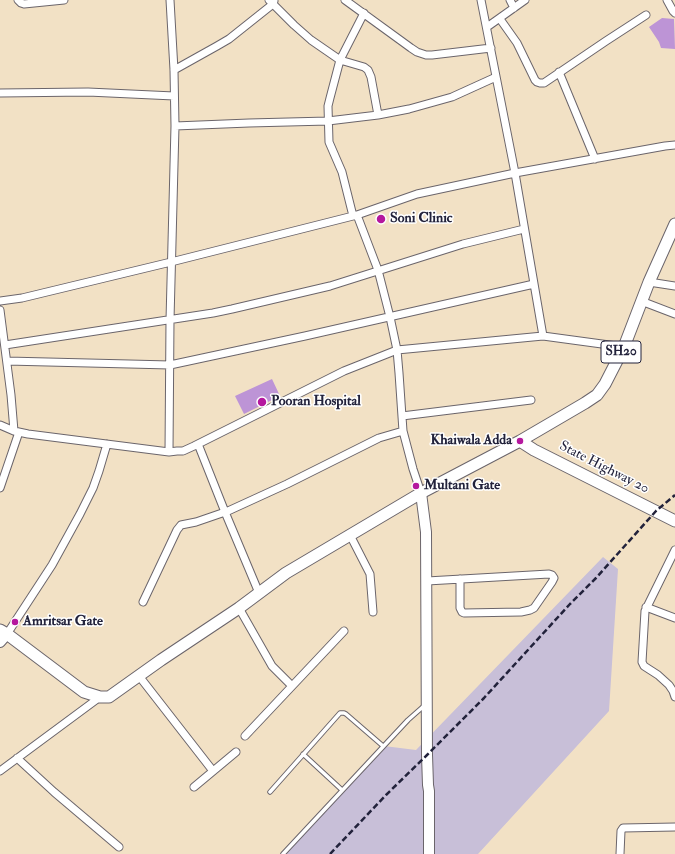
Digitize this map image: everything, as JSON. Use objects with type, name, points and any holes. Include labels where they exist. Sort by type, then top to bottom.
[{"type":"main road","name":"SH20","points":[[520,440],[598,395],[624,347],[641,301],[675,224]]},
{"type":"main road","points":[[2,635],[84,692],[94,696],[109,697],[239,608],[286,573],[421,493],[520,440]]},
{"type":"main road","name":"State Highway 20","points":[[520,440],[534,450],[675,521]]},
{"type":"street","points":[[18,0],[24,4],[64,0]]},
{"type":"street","points":[[168,452],[175,126],[174,70],[170,0]]},
{"type":"street","points":[[345,0],[411,48],[426,55],[491,48]]},
{"type":"street","points":[[481,0],[515,173],[544,336]]},
{"type":"street","points":[[510,0],[514,8]]},
{"type":"street","points":[[487,27],[525,0]]},
{"type":"street","points":[[668,0],[675,13]]},
{"type":"street","points":[[174,70],[229,39],[272,1],[297,28],[311,40],[340,60],[364,67],[368,70],[371,77],[378,115]]},
{"type":"street","points":[[364,13],[340,60],[330,98],[328,121],[329,142],[342,172],[355,215],[378,270],[397,350],[403,431],[421,493],[426,532],[427,581],[429,791],[428,854]]},
{"type":"street","points":[[500,18],[517,43],[537,82],[540,83],[544,82],[646,15]]},
{"type":"street","points":[[559,72],[595,159]]},
{"type":"street","points":[[175,126],[249,122],[328,121],[378,115],[409,109],[452,97],[496,78]]},
{"type":"street","points":[[0,93],[88,92],[174,96]]},
{"type":"street","points":[[0,302],[171,262],[355,215],[417,194],[515,173],[665,146],[675,146]]},
{"type":"street","points":[[5,345],[232,309],[330,286],[463,244],[524,229]]},
{"type":"street","points":[[649,282],[675,286]]},
{"type":"street","points":[[7,361],[170,365],[534,284]]},
{"type":"street","points":[[641,301],[675,314]]},
{"type":"street","points":[[0,310],[17,431],[0,488]]},
{"type":"street","points":[[0,425],[28,434],[168,452],[183,451],[344,371],[397,350],[544,336],[624,347]]},
{"type":"street","points":[[402,416],[531,400]]},
{"type":"street","points":[[143,602],[177,530],[182,525],[225,512],[287,484],[379,438],[403,431]]},
{"type":"street","points":[[2,635],[52,565],[83,508],[99,471],[107,444]]},
{"type":"street","points":[[198,444],[259,593]]},
{"type":"street","points":[[350,535],[370,574],[373,612]]},
{"type":"street","points":[[675,550],[646,607],[644,616],[642,664],[658,675],[670,686],[675,697]]},
{"type":"street","points":[[427,581],[460,579],[549,574],[554,578],[534,608],[521,612],[462,612],[460,608],[460,579]]},
{"type":"street","points":[[646,607],[675,618]]},
{"type":"street","points":[[239,608],[272,666],[292,686]]},
{"type":"street","points":[[244,736],[344,630]]},
{"type":"street","points":[[139,676],[213,771]]},
{"type":"street","points":[[0,771],[100,697]]},
{"type":"street","points":[[194,787],[236,752]]},
{"type":"street","points":[[18,758],[54,792],[119,847]]},
{"type":"street","points":[[620,854],[620,831],[622,828],[675,827]]},
{"type":"lane","points":[[283,854],[383,746],[427,703]]},
{"type":"lane","points":[[270,792],[341,712],[346,714],[383,746]]},
{"type":"lane","points":[[303,754],[342,790]]},
{"type":"shaded area","points":[[603,557],[618,569],[609,711],[478,854],[283,854],[384,746],[416,750]]},
{"type":"building","points":[[662,18],[674,19],[675,49],[661,48],[659,42],[649,27]]},
{"type":"building","points":[[272,379],[280,396],[244,414],[235,396]]},
{"type":"railway","points":[[330,854],[386,795],[484,698],[656,511],[675,495]]},
{"type":"place","name":"Soni Clinic","points":[[381,219]]},
{"type":"place","name":"Pooran Hospital","points":[[262,402]]},
{"type":"place","name":"Khaiwala Adda","points":[[520,441]]},
{"type":"place","name":"Multani Gate","points":[[416,486]]},
{"type":"place","name":"Amritsar Gate","points":[[15,622]]}]
